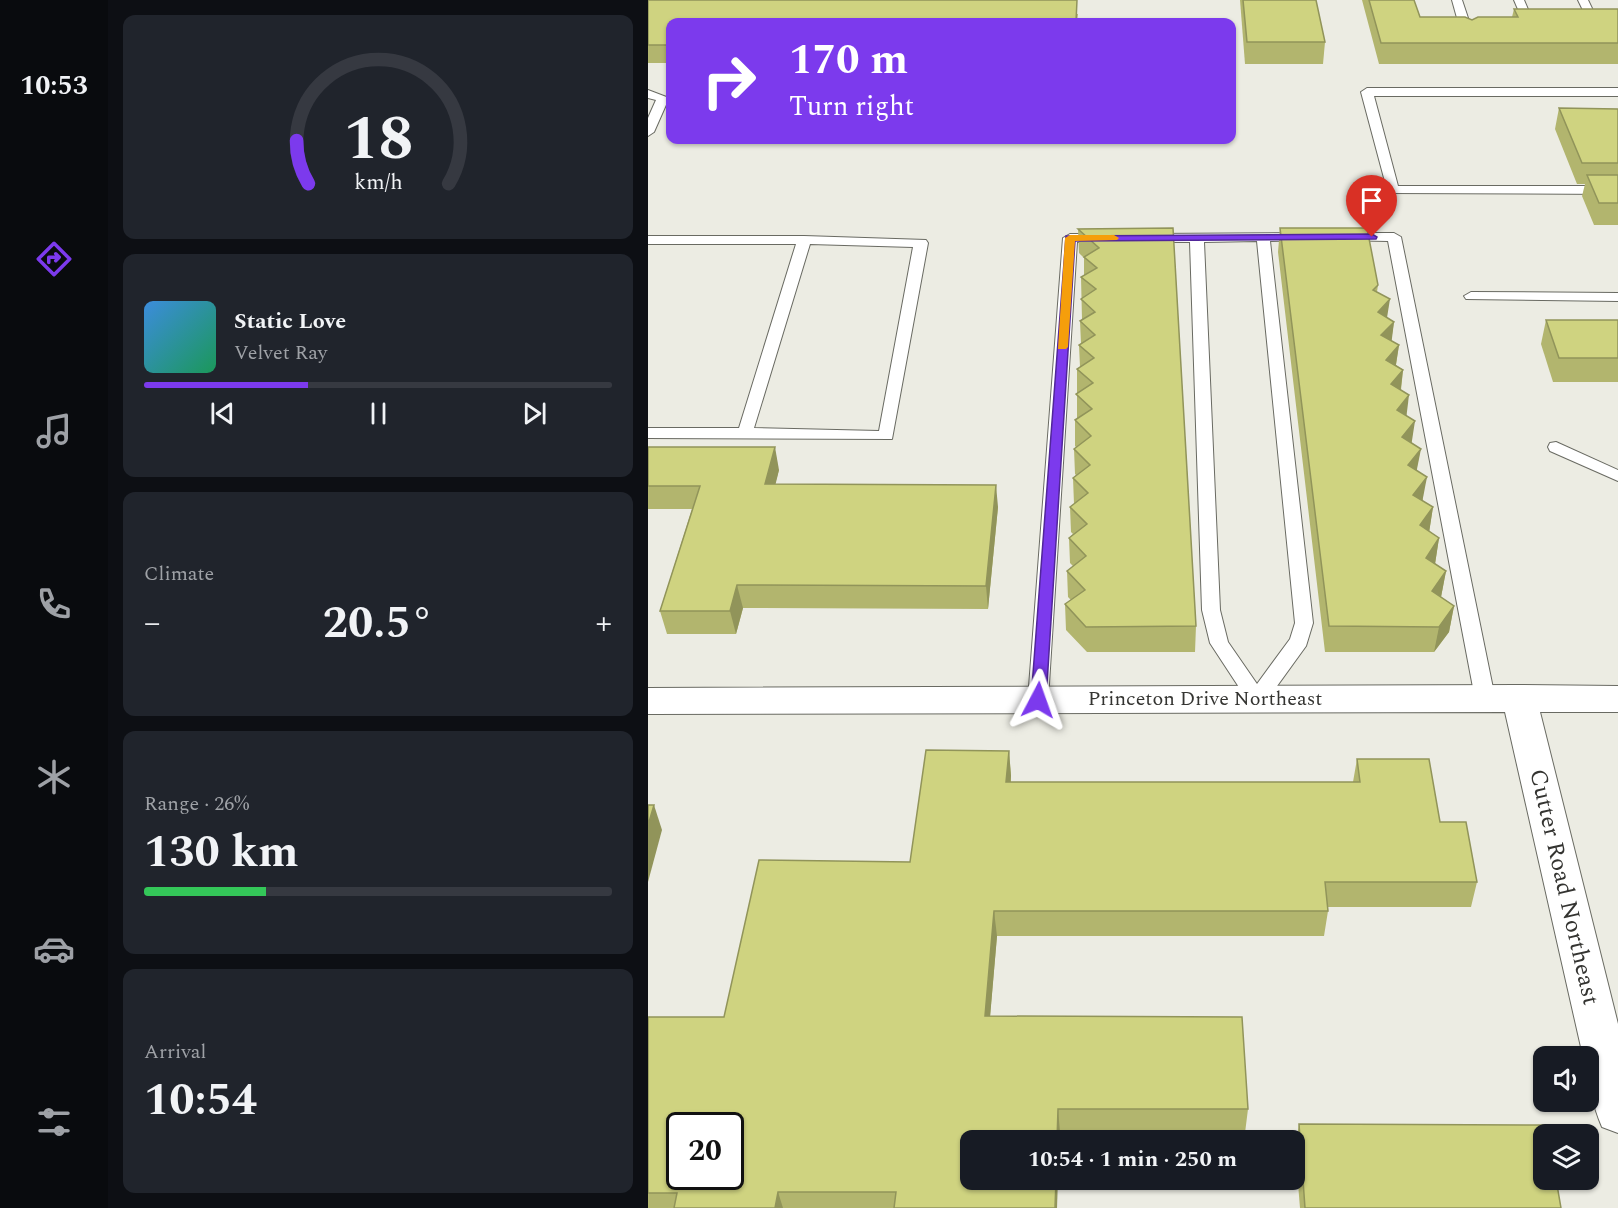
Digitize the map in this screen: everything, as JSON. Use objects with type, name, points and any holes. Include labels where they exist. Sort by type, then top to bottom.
[{"type":"street","name":"Cutter Road Northeast","points":[[1502,698],[1618,1112]]},
{"type":"street","name":"Princeton Drive Northeast","points":[[648,701],[1618,699]]},
{"type":"lane","points":[[1457,0],[1468,36]]},
{"type":"lane","points":[[1519,0],[1530,26]]},
{"type":"lane","points":[[1583,0],[1595,25]]},
{"type":"lane","points":[[1618,92],[1367,92],[1393,190],[1618,190]]},
{"type":"lane","points":[[648,94],[663,98],[648,132]]},
{"type":"lane","points":[[1197,238],[1211,610],[1219,643],[1257,699],[1299,641],[1304,623],[1263,237]]},
{"type":"lane","points":[[1038,700],[1070,238],[1263,237],[1394,237],[1502,698]]},
{"type":"lane","points":[[648,240],[921,243],[886,436],[648,433]]},
{"type":"lane","points":[[745,433],[804,240]]},
{"type":"lane","points":[[1471,296],[1618,297]]},
{"type":"lane","points":[[1556,447],[1618,476]]},
{"type":"building","points":[[648,0],[1077,0],[1076,18],[666,18],[666,45],[648,45]]},
{"type":"building","points":[[1243,0],[1316,0],[1325,42],[1247,42]]},
{"type":"building","points":[[1369,0],[1414,0],[1420,17],[1465,17],[1472,20],[1478,17],[1518,17],[1514,9],[1618,9],[1618,43],[1381,43]]},
{"type":"building","points":[[1559,108],[1618,109],[1618,163],[1582,163]]},
{"type":"building","points":[[1587,175],[1618,175],[1618,203],[1599,203]]},
{"type":"building","points":[[1173,228],[1196,626],[1086,627],[1065,604],[1085,590],[1067,571],[1086,556],[1069,538],[1087,524],[1070,507],[1088,493],[1073,478],[1090,465],[1074,449],[1091,436],[1075,420],[1092,409],[1076,394],[1093,383],[1077,369],[1094,358],[1079,345],[1095,335],[1080,321],[1095,312],[1081,299],[1096,289],[1081,277],[1097,268],[1084,257],[1099,248],[1078,229]]},
{"type":"building","points":[[1280,228],[1367,228],[1378,285],[1373,290],[1390,299],[1378,312],[1394,322],[1381,335],[1399,345],[1386,360],[1403,370],[1391,384],[1409,395],[1397,410],[1415,421],[1402,437],[1421,449],[1408,465],[1427,477],[1413,495],[1433,507],[1420,525],[1439,538],[1426,558],[1446,571],[1432,591],[1454,606],[1439,627],[1329,626]]},
{"type":"building","points":[[1546,320],[1618,320],[1618,358],[1559,358]]},
{"type":"building","points":[[648,447],[775,447],[765,484],[996,485],[986,586],[737,585],[730,611],[660,611],[700,486],[648,486]]},
{"type":"building","points":[[926,750],[1009,751],[1006,782],[1360,782],[1357,759],[1429,759],[1440,822],[1466,822],[1477,882],[1325,882],[1328,911],[994,911],[985,1016],[1242,1017],[1248,1109],[1058,1109],[1057,1130],[960,1130],[960,1190],[1056,1190],[1055,1208],[894,1208],[896,1192],[778,1192],[775,1208],[674,1208],[677,1193],[648,1193],[648,1017],[724,1017],[759,860],[910,862]]},
{"type":"building","points":[[648,805],[654,805],[648,825]]},
{"type":"building","points":[[1299,1124],[1533,1125],[1533,1190],[1558,1190],[1561,1208],[1305,1208],[1305,1130],[1299,1130]]},
{"type":"slow traffic","points":[[1062,347],[1070,238],[1114,238]]},
{"type":"route","points":[[1038,700],[1070,238],[1372,237]]}]
